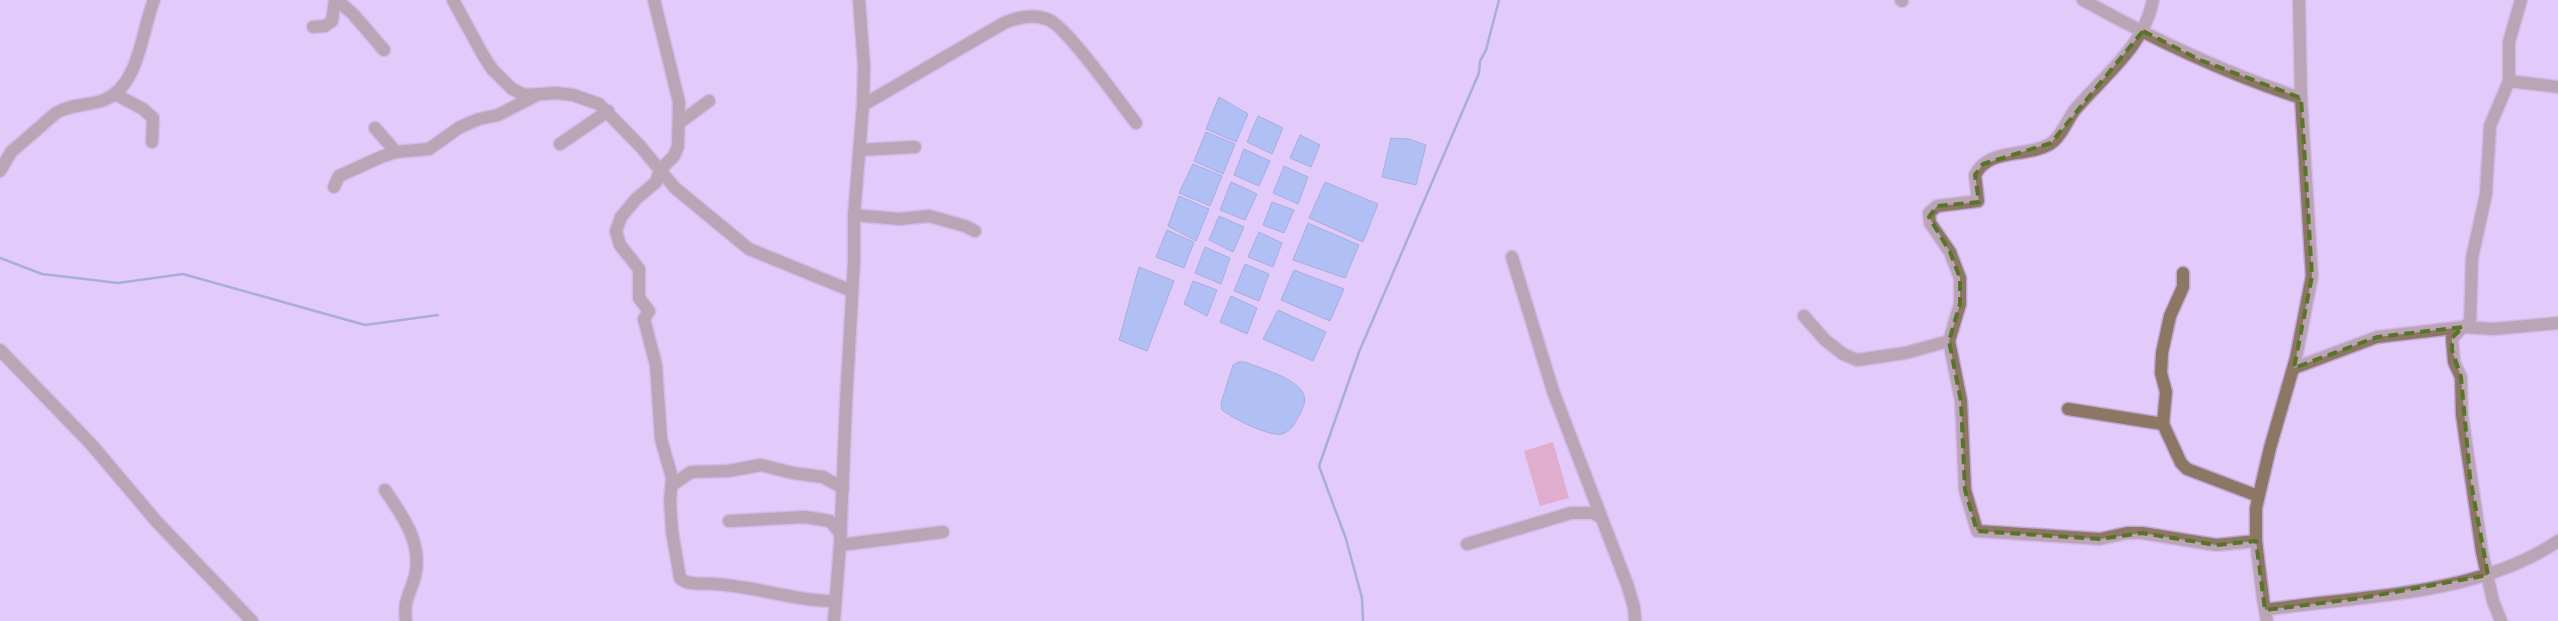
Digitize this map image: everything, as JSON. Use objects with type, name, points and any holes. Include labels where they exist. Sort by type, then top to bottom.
[{"type":"street","points":[[0,171],[11,152],[63,108],[102,100],[115,94],[130,73],[154,0]]},
{"type":"street","points":[[313,27],[325,26],[332,21],[336,0]]},
{"type":"street","points":[[336,0],[384,50]]},
{"type":"street","points":[[453,0],[492,70],[512,89],[525,95],[535,96],[556,93],[587,98],[608,111],[675,188],[749,249],[852,291]]},
{"type":"street","points":[[654,0],[678,96],[678,146],[674,156],[660,170],[656,182],[630,206],[617,223],[616,230],[620,245],[639,269],[639,298],[649,311],[644,319],[656,365],[661,439],[672,484],[670,501],[672,531],[679,573],[683,580],[741,586],[813,600],[835,600]]},
{"type":"street","points":[[834,621],[841,539],[854,215],[863,105],[864,66],[858,0]]},
{"type":"street","points":[[2082,0],[2208,64],[2301,98]]},
{"type":"street","points":[[2153,0],[2142,31],[2109,75],[2076,109],[2051,143],[2024,152],[1991,158],[1983,164],[1975,175],[1978,201],[1937,206],[1929,213],[1930,223],[1950,252],[1960,278],[1960,304],[1949,341],[1961,402],[1965,490],[1978,531],[2100,539],[2127,533],[2142,533],[2216,545],[2256,541]]},
{"type":"street","points":[[2299,0],[2301,98],[2313,253],[2312,276],[2308,306],[2294,368],[2258,496],[2256,541],[2266,615],[2488,575],[2540,552],[2558,541]]},
{"type":"street","points":[[2501,621],[2492,601],[2470,477],[2462,415],[2460,377],[2452,350],[2452,338],[2463,327],[2468,326],[2470,320],[2472,258],[2486,194],[2490,126],[2509,81],[2508,42],[2521,0]]},
{"type":"street","points":[[863,105],[1004,23],[1017,18],[1041,17],[1051,20],[1065,34],[1136,123]]},
{"type":"street","points":[[2509,81],[2558,87]]},
{"type":"street","points":[[115,94],[143,108],[153,118],[152,142]]},
{"type":"street","points":[[334,187],[339,176],[396,152],[429,149],[460,127],[479,119],[498,116],[535,96]]},
{"type":"street","points":[[679,122],[709,101]]},
{"type":"street","points":[[560,144],[608,111]]},
{"type":"street","points":[[375,128],[396,152]]},
{"type":"street","points":[[859,150],[915,147]]},
{"type":"street","points":[[854,215],[899,219],[929,216],[965,226],[975,231]]},
{"type":"street","points":[[1512,257],[1553,390],[1627,584],[1634,607],[1635,621]]},
{"type":"street","points":[[2184,273],[2183,287],[2170,316],[2162,353],[2161,373],[2166,392],[2162,424],[2181,463],[2187,469],[2258,496]]},
{"type":"street","points":[[1804,316],[1825,340],[1843,354],[1857,360],[1905,353],[1949,341]]},
{"type":"street","points":[[2294,368],[2377,337],[2463,327],[2494,329],[2558,323]]},
{"type":"street","points":[[0,350],[91,444],[157,522],[252,621]]},
{"type":"street","points":[[2068,409],[2162,424]]},
{"type":"street","points":[[672,484],[691,472],[728,472],[761,465],[793,473],[823,477],[842,488]]},
{"type":"street","points":[[385,490],[402,514],[416,550],[414,578],[404,602],[406,621]]},
{"type":"street","points":[[1467,544],[1571,514],[1587,512],[1600,517]]},
{"type":"street","points":[[728,521],[805,517],[830,521],[841,539]]},
{"type":"street","points":[[841,539],[943,532]]},
{"type":"highlighted area","points":[[2143,31],[2200,60],[2301,98],[2312,276],[2294,368],[2377,337],[2463,327],[2452,338],[2452,350],[2461,377],[2470,477],[2488,575],[2362,598],[2265,610],[2256,541],[2216,545],[2142,533],[2100,539],[1977,531],[1965,490],[1961,401],[1949,341],[1960,304],[1960,278],[1950,252],[1929,217],[1937,206],[1979,202],[1975,175],[1983,164],[2051,143]]},
{"type":"shaded area","points":[[1553,442],[1569,498],[1540,506],[1524,451]]},
{"type":"water","points":[[1219,97],[1248,114],[1236,142],[1206,129]]},
{"type":"water","points":[[1258,116],[1283,128],[1272,154],[1247,142]]},
{"type":"water","points":[[1206,132],[1235,144],[1223,174],[1194,161]]},
{"type":"water","points":[[1300,135],[1320,145],[1311,167],[1290,158]]},
{"type":"water","points":[[1391,138],[1409,139],[1426,145],[1416,185],[1382,177]]},
{"type":"water","points":[[1244,149],[1270,161],[1259,186],[1234,175]]},
{"type":"water","points":[[1193,164],[1222,176],[1210,206],[1179,193]]},
{"type":"water","points":[[1284,166],[1308,177],[1298,204],[1273,193]]},
{"type":"water","points":[[1231,182],[1257,194],[1245,220],[1220,210]]},
{"type":"water","points":[[1325,182],[1378,204],[1363,242],[1309,218]]},
{"type":"water","points":[[1179,196],[1209,209],[1196,241],[1168,226]]},
{"type":"water","points":[[1272,202],[1294,210],[1284,233],[1263,225]]},
{"type":"water","points":[[1219,216],[1244,227],[1233,252],[1209,240]]},
{"type":"water","points":[[1308,223],[1359,245],[1345,278],[1293,260]]},
{"type":"water","points":[[1167,230],[1194,242],[1184,268],[1156,257]]},
{"type":"water","points":[[1259,232],[1282,243],[1273,267],[1248,257]]},
{"type":"water","points":[[1205,247],[1230,258],[1221,284],[1195,273]]},
{"type":"water","points":[[1245,264],[1269,274],[1259,301],[1234,291]]},
{"type":"water","points":[[1139,267],[1174,281],[1147,351],[1119,340]]},
{"type":"water","points":[[1294,270],[1344,289],[1330,321],[1281,300]]},
{"type":"water","points":[[1193,281],[1217,290],[1207,316],[1184,304]]},
{"type":"water","points":[[1231,296],[1257,308],[1247,334],[1220,322]]},
{"type":"water","points":[[1278,310],[1326,332],[1313,361],[1263,339]]},
{"type":"water","points":[[1238,362],[1245,362],[1286,378],[1303,393],[1304,404],[1295,423],[1288,431],[1282,434],[1269,433],[1242,422],[1222,410],[1221,403],[1233,365]]},
{"type":"waterway","points":[[1363,621],[1362,598],[1346,539],[1319,466],[1359,352],[1479,73],[1480,61],[1486,50],[1499,0]]},
{"type":"waterway","points":[[0,258],[42,274],[118,283],[183,274],[365,325],[438,315]]}]
